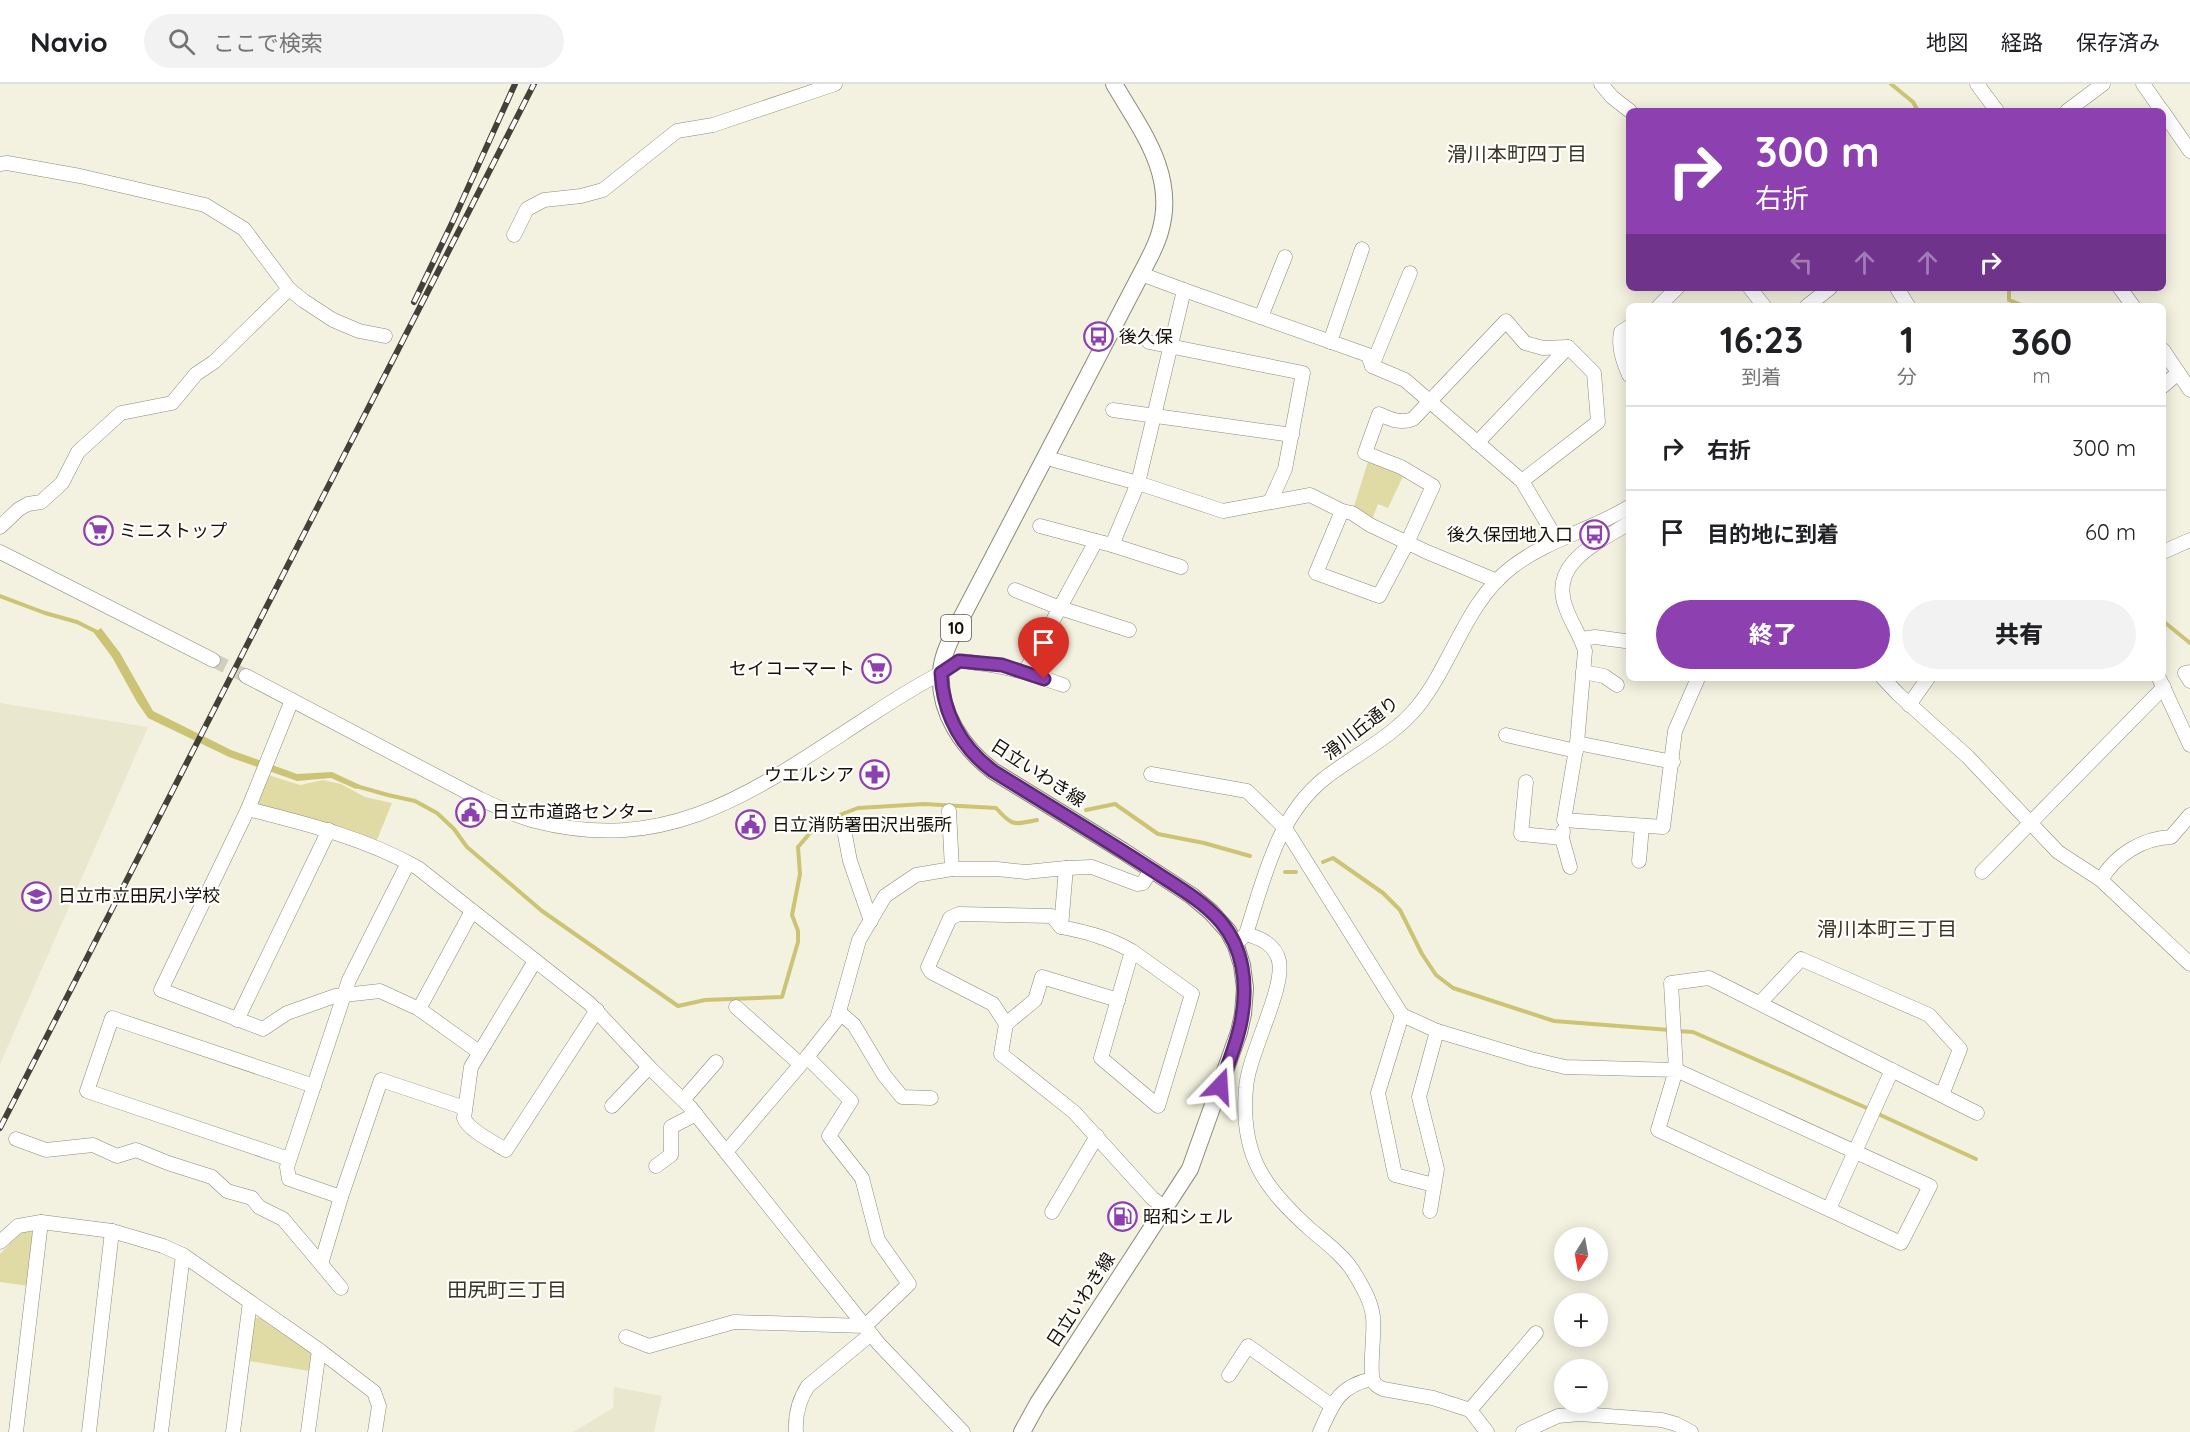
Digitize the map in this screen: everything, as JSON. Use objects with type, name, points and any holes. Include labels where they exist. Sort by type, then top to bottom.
[{"type":"main road","name":"日立いわき線","points":[[1022,1432],[1038,1403],[1195,1158],[1239,1032],[1245,988],[1241,940],[1228,931],[1192,896],[978,760],[954,728],[947,711],[941,673],[943,659],[954,632],[1141,274],[1160,231],[1165,198],[1163,178],[1156,157],[1114,84]]},
{"type":"street","points":[[514,235],[527,209],[544,200],[581,196],[603,190],[677,130],[713,125],[835,84]]},
{"type":"street","points":[[1600,84],[1626,108]]},
{"type":"street","points":[[1977,84],[1995,108]]},
{"type":"street","points":[[2071,108],[2103,84]]},
{"type":"street","points":[[2144,84],[2160,108]]},
{"type":"street","points":[[2166,116],[2190,151]]},
{"type":"street","points":[[0,164],[7,163],[80,176],[205,205],[244,229],[289,289],[304,301],[333,320],[359,331],[385,336]]},
{"type":"street","points":[[1330,342],[1362,249]]},
{"type":"street","points":[[1261,317],[1285,256]]},
{"type":"street","points":[[1372,366],[1410,273]]},
{"type":"street","points":[[1141,274],[1368,355],[1372,366],[1405,380],[1522,481],[1557,540]]},
{"type":"street","points":[[0,527],[19,509],[28,504],[41,502],[62,483],[78,452],[121,413],[172,404],[196,374],[214,362],[289,289]]},
{"type":"street","points":[[1112,545],[1138,483],[1184,290]]},
{"type":"street","points":[[1662,303],[1674,291]]},
{"type":"street","points":[[1752,291],[1762,303]]},
{"type":"street","points":[[1811,303],[1826,291]]},
{"type":"street","points":[[1342,511],[1316,573],[1379,596],[1433,486],[1408,470],[1365,453],[1379,414],[1396,421],[1406,422],[1413,419],[1506,321],[1525,343],[1543,348],[1568,347],[1594,373],[1598,422],[1522,481]]},
{"type":"street","points":[[1626,329],[1621,332],[1619,340],[1626,368]]},
{"type":"street","points":[[1149,342],[1303,372],[1285,469],[1270,502]]},
{"type":"street","points":[[1477,443],[1568,347]]},
{"type":"street","points":[[2166,354],[2185,380],[2166,385]]},
{"type":"street","points":[[1113,410],[1292,435]]},
{"type":"street","points":[[1046,456],[1223,511],[1310,495],[1342,511],[1352,513],[1370,525],[1407,543],[1497,581]]},
{"type":"street","name":"滑川丘通り","points":[[1241,940],[1269,862],[1296,810],[1324,779],[1383,739],[1417,707],[1443,671],[1480,600],[1511,568],[1557,540],[1593,526],[1626,509]]},
{"type":"street","points":[[1570,867],[1562,838],[1577,746],[1585,651],[1582,639],[1565,607],[1561,592],[1564,575],[1571,563],[1626,525]]},
{"type":"street","points":[[1040,526],[1112,545],[1181,567]]},
{"type":"street","points":[[2166,551],[2190,540]]},
{"type":"street","points":[[1025,672],[1096,541]]},
{"type":"street","points":[[0,552],[213,660]]},
{"type":"street","points":[[1015,590],[1060,608],[1129,630]]},
{"type":"street","points":[[1582,639],[1595,637],[1625,641]]},
{"type":"street","points":[[246,676],[509,812],[567,827],[602,830],[638,829],[677,822],[715,808],[776,776],[959,661],[1002,665],[1063,685]]},
{"type":"street","points":[[1583,672],[1604,676],[1617,685]]},
{"type":"street","points":[[2190,672],[2186,673],[2190,681]]},
{"type":"street","points":[[1564,820],[1664,827],[1675,731],[1697,681]]},
{"type":"street","points":[[1887,681],[1909,705],[1968,757],[2058,852],[2102,880],[2190,964]]},
{"type":"street","points":[[1909,705],[1926,681]]},
{"type":"street","points":[[1982,872],[2161,683],[2188,741]]},
{"type":"street","points":[[292,700],[248,809],[161,990],[263,1029],[287,1013],[335,996],[380,990],[419,1009],[479,1053]]},
{"type":"street","points":[[2188,741],[2190,719]]},
{"type":"street","points":[[1506,735],[1672,762]]},
{"type":"street","points":[[1150,774],[1247,791],[1285,828],[1402,1015],[1437,1030],[1565,1067],[1676,1070],[1856,1152],[1930,1186],[1901,1243],[1658,1130],[1676,1070],[1671,983],[1708,978],[1977,1113]]},
{"type":"street","points":[[1526,782],[1521,834],[1562,838]]},
{"type":"street","points":[[248,809],[329,830],[398,856],[597,1010],[696,1114],[868,1330],[963,1432]]},
{"type":"street","points":[[949,811],[951,869]]},
{"type":"street","points":[[2102,880],[2107,870],[2140,843],[2171,837],[2190,815]]},
{"type":"street","points":[[1640,861],[1642,826]]},
{"type":"street","points":[[237,1020],[329,830]]},
{"type":"street","points":[[845,835],[850,861],[871,921]]},
{"type":"street","points":[[342,1197],[289,1179],[287,1167],[349,980],[408,863]]},
{"type":"street","points":[[726,1152],[837,1019],[859,940],[885,896],[916,875],[951,869],[997,869],[1026,872],[1092,867],[1137,884],[1143,883],[1151,870]]},
{"type":"street","points":[[1061,927],[1066,868]]},
{"type":"street","points":[[419,1009],[472,911]]},
{"type":"street","points":[[1006,1024],[993,1004],[931,972],[928,967],[950,918],[958,914],[1052,916],[1061,927],[1112,940],[1132,951],[1192,994],[1158,1106],[1101,1058],[1132,951]]},
{"type":"street","points":[[1241,940],[1260,938],[1270,945],[1279,962],[1276,988],[1246,1086],[1245,1113],[1248,1138],[1265,1182],[1285,1206],[1350,1267],[1366,1292],[1373,1315],[1372,1379],[1376,1386],[1433,1398],[1470,1410],[1487,1432]]},
{"type":"street","points":[[1760,1004],[1801,959],[1929,1015],[1960,1049],[1942,1095]]},
{"type":"street","points":[[535,961],[471,1066],[465,1122],[506,1150],[597,1010]]},
{"type":"street","points":[[1118,1000],[1042,977],[1035,1000],[1006,1024],[1001,1054],[1074,1112],[1152,1198],[1165,1208]]},
{"type":"street","points":[[736,1007],[851,1101],[829,1136],[862,1178],[878,1240],[909,1284],[868,1330],[808,1386],[800,1397],[797,1408],[796,1432]]},
{"type":"street","points":[[839,1012],[854,1025],[884,1075],[902,1097],[931,1098]]},
{"type":"street","points":[[1402,1015],[1378,1093],[1395,1175],[1434,1185]]},
{"type":"street","points":[[289,1159],[87,1091],[112,1018],[314,1086]]},
{"type":"street","points":[[1430,1211],[1437,1169],[1419,1096],[1437,1030]]},
{"type":"street","points":[[683,1100],[716,1062]]},
{"type":"street","points":[[612,1106],[649,1067]]},
{"type":"street","points":[[1829,1209],[1892,1070]]},
{"type":"street","points":[[321,1264],[381,1080],[465,1108]]},
{"type":"street","points":[[656,1166],[671,1155],[671,1127],[696,1114]]},
{"type":"street","points":[[1052,1212],[1096,1136]]},
{"type":"street","points":[[16,1139],[46,1150],[93,1146],[117,1156],[136,1150],[212,1177],[227,1191],[252,1198],[260,1207],[283,1219],[341,1288]]},
{"type":"street","points":[[16,1432],[41,1222]]},
{"type":"street","points":[[0,1242],[18,1226],[41,1222],[112,1231],[163,1246],[183,1255],[320,1350],[374,1392],[379,1406],[375,1432]]},
{"type":"street","points":[[89,1432],[112,1231]]},
{"type":"street","points":[[161,1432],[183,1255]]},
{"type":"street","points":[[234,1432],[250,1302]]},
{"type":"street","points":[[626,1336],[649,1346],[734,1322],[868,1330]]},
{"type":"street","points":[[1470,1410],[1536,1333]]},
{"type":"street","points":[[1229,1375],[1248,1346],[1332,1406]]},
{"type":"street","points":[[308,1432],[320,1350]]},
{"type":"street","points":[[1320,1432],[1332,1406],[1345,1389],[1357,1382],[1372,1379]]},
{"type":"street","points":[[1523,1432],[1558,1416],[1580,1414],[1662,1420],[1691,1432]]},
{"type":"shaded area","points":[[1370,455],[1405,472],[1388,508],[1378,504],[1370,525],[1352,513]]},
{"type":"shaded area","points":[[101,628],[120,653],[153,711],[231,750],[297,774],[332,772],[360,785],[356,789],[331,778],[297,781],[229,757],[148,718],[112,657],[94,633]]},
{"type":"shaded area","name":"日立市立田尻小学校","points":[[0,703],[148,727],[0,1064]]},
{"type":"shaded area","points":[[262,773],[300,785],[323,780],[341,784],[365,797],[392,803],[374,847],[248,809]]},
{"type":"shaded area","points":[[30,1228],[34,1234],[29,1286],[0,1282],[0,1254],[18,1235]]},
{"type":"shaded area","points":[[263,1317],[308,1348],[311,1355],[309,1371],[249,1361],[255,1318]]},
{"type":"shaded area","points":[[614,1387],[662,1396],[654,1432],[573,1432],[613,1408]]},
{"type":"waterway","points":[[1891,84],[1913,102],[1916,108]]},
{"type":"waterway","points":[[2009,291],[2009,300],[2016,303]]},
{"type":"waterway","points":[[0,596],[77,622],[99,633]]},
{"type":"waterway","points":[[2166,623],[2190,643]]},
{"type":"waterway","points":[[356,786],[415,801],[437,813],[454,829],[467,847],[542,911],[678,1006],[705,1000],[782,997],[798,942],[798,931],[792,915],[800,874],[798,847],[810,833],[842,814],[858,808],[924,804],[996,808],[1014,823],[1037,820]]},
{"type":"waterway","points":[[1086,810],[1115,804],[1158,834],[1204,843],[1250,856]]},
{"type":"waterway","points":[[1323,862],[1333,858],[1383,893],[1400,910],[1422,954],[1436,975],[1453,988],[1554,1021],[1670,1030]]},
{"type":"waterway","points":[[1285,872],[1296,872]]},
{"type":"waterway","points":[[1677,1031],[1693,1032],[1869,1109]]},
{"type":"waterway","points":[[1876,1113],[1976,1159]]},
{"type":"tunnel","points":[[213,660],[246,676]]},
{"type":"railway","points":[[414,302],[515,84]]},
{"type":"railway","points":[[0,1128],[534,84]]},
{"type":"place","name":"後久保","points":[[1098,337]]},
{"type":"place","name":"ミニストップ","points":[[98,531]]},
{"type":"place","name":"後久保団地入口","points":[[1594,535]]},
{"type":"place","name":"セイコーマート","points":[[876,669]]},
{"type":"place","name":"ウエルシア","points":[[875,775]]},
{"type":"place","name":"日立市道路センター","points":[[471,812]]},
{"type":"place","name":"日立消防署田沢出張所","points":[[751,825]]},
{"type":"place","name":"日立市立田尻小学校","points":[[37,896]]},
{"type":"place","name":"昭和シェル","points":[[1122,1217]]},
{"type":"district","name":"滑川本町四丁目","points":[[1517,154]]},
{"type":"district","name":"滑川本町三丁目","points":[[1887,929]]},
{"type":"district","name":"田尻町三丁目","points":[[507,1290]]},
{"type":"route","points":[[1044,679],[1002,665],[959,661],[941,673],[944,702],[954,728],[978,760],[1123,850],[1192,896],[1228,931],[1242,965],[1245,988],[1239,1032],[1220,1086]]}]
